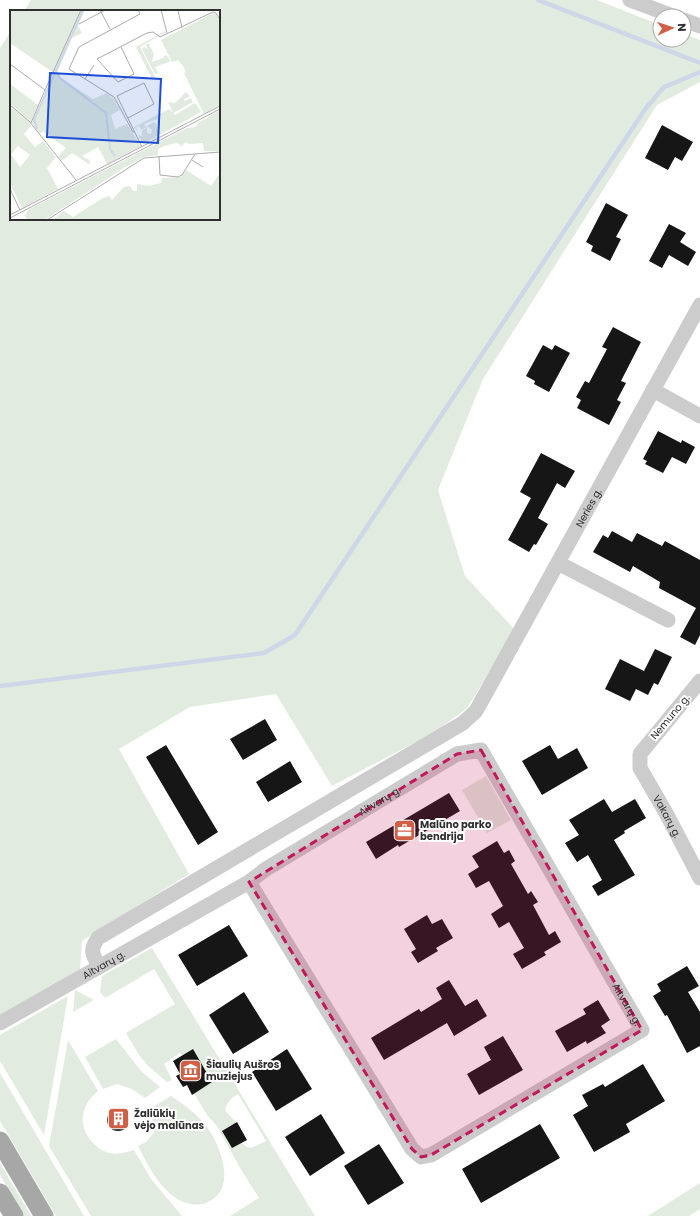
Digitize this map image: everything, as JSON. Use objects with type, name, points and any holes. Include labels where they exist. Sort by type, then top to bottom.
[{"type":"main road","points":[[0,1141],[44,1216]]},
{"type":"main road","points":[[0,1193],[14,1216]]},
{"type":"street","points":[[630,0],[652,8]]},
{"type":"street","name":"Neries g.","points":[[99,967],[92,953],[92,946],[98,938],[463,723],[476,711],[700,305]]},
{"type":"street","points":[[653,390],[700,416]]},
{"type":"street","points":[[558,563],[668,620]]},
{"type":"street","name":"Nemuno g.","points":[[640,754],[700,681]]},
{"type":"street","name":"Aitvarų g.","points":[[0,1023],[249,882],[266,868],[457,754],[481,750],[642,1030],[431,1155],[421,1157],[412,1149],[249,882]]},
{"type":"street","name":"Vakarų g.","points":[[640,754],[640,768],[666,813],[700,878]]},
{"type":"highlighted area","points":[[481,750],[642,1030],[431,1155],[421,1157],[412,1149],[249,882],[457,754]]},
{"type":"shaded area","points":[[31,0],[597,0],[652,22],[652,48],[692,48],[692,37],[700,40],[700,82],[657,105],[483,379],[438,490],[465,576],[515,630],[467,708],[435,732],[332,786],[276,694],[190,707],[119,749],[189,874],[82,941],[80,970],[0,1016],[0,48],[10,33],[10,220],[220,220],[220,10],[25,10]]},
{"type":"shaded area","points":[[486,776],[511,820],[487,833],[462,790]]},
{"type":"shaded area","points":[[152,948],[315,1216],[230,1216],[259,1198],[240,1168],[217,1126],[207,1115],[194,1093],[212,1082],[193,1050],[183,1056],[180,1053],[164,1064],[172,1080],[167,1082],[147,1065],[137,1052],[126,1033],[175,1004],[154,969],[105,998],[100,992],[102,976]],"holes":[[[238,1094],[266,1141],[250,1147],[247,1147],[242,1143],[238,1128],[225,1109],[233,1097]]]},
{"type":"shaded area","points":[[75,990],[94,1000],[73,1012]]},
{"type":"shaded area","points":[[68,996],[44,1135],[0,1061],[0,1035]]},
{"type":"shaded area","points":[[116,1039],[141,1071],[160,1087],[145,1098],[132,1089],[117,1084],[103,1089],[85,1057]]},
{"type":"shaded area","points":[[68,1040],[98,1091],[87,1103],[84,1109],[83,1123],[85,1131],[94,1144],[108,1153],[119,1154],[134,1150],[151,1179],[182,1216],[91,1216],[49,1146]]},
{"type":"shaded area","points":[[0,1073],[84,1216],[56,1216],[0,1121]]},
{"type":"shaded area","points":[[171,1096],[188,1108],[207,1127],[215,1141],[222,1160],[224,1180],[222,1189],[208,1202],[202,1204],[191,1204],[181,1201],[167,1191],[151,1170],[138,1146],[146,1142],[154,1133],[151,1108]]},
{"type":"shaded area","points":[[0,1163],[31,1216],[24,1216],[0,1175]]},
{"type":"shaded area","points":[[700,1183],[700,1209],[689,1216],[648,1216]]},
{"type":"building","points":[[662,125],[693,142],[682,161],[675,157],[668,170],[645,158]]},
{"type":"building","points":[[606,203],[628,215],[616,237],[621,239],[610,261],[591,251],[593,246],[586,242]]},
{"type":"building","points":[[669,224],[686,233],[680,242],[696,252],[688,266],[669,255],[662,268],[649,261]]},
{"type":"building","points":[[613,327],[641,342],[621,381],[626,383],[617,400],[621,402],[609,425],[577,408],[581,400],[576,397],[585,381],[589,383],[607,349],[602,347]]},
{"type":"building","points":[[543,345],[552,350],[555,345],[570,353],[549,392],[534,384],[535,381],[526,376]]},
{"type":"building","points":[[658,431],[681,443],[682,440],[695,447],[686,464],[672,457],[663,473],[645,464],[647,461],[643,459]]},
{"type":"building","points":[[541,453],[575,471],[565,488],[557,483],[538,518],[548,524],[536,545],[534,544],[529,552],[508,540],[531,498],[520,492]]},
{"type":"building","points":[[612,531],[632,542],[637,533],[662,546],[665,541],[700,560],[700,635],[695,645],[680,637],[696,608],[659,588],[660,582],[633,566],[630,572],[593,552],[603,535],[608,538]]},
{"type":"building","points":[[655,649],[672,657],[658,685],[654,683],[648,695],[636,689],[630,701],[605,689],[620,659],[644,671]]},
{"type":"building","points":[[265,719],[277,740],[243,760],[230,739]]},
{"type":"building","points":[[166,745],[218,832],[198,845],[146,757]]},
{"type":"building","points":[[550,745],[558,759],[577,748],[588,768],[542,795],[522,761]]},
{"type":"building","points":[[290,761],[302,782],[268,802],[256,782]]},
{"type":"building","points":[[449,793],[460,811],[399,847],[398,845],[376,859],[366,842]]},
{"type":"building","points":[[604,799],[612,812],[635,799],[646,818],[624,831],[625,833],[614,840],[635,875],[598,896],[592,886],[602,880],[588,855],[577,862],[565,843],[579,835],[569,820]]},
{"type":"building","points":[[497,841],[504,853],[509,850],[515,861],[511,864],[528,894],[531,891],[538,902],[533,905],[549,935],[555,931],[561,942],[544,952],[546,955],[522,969],[513,954],[524,948],[509,922],[499,928],[491,914],[503,906],[489,881],[476,888],[468,874],[479,867],[472,856]]},
{"type":"building","points":[[427,915],[432,924],[442,919],[453,938],[436,948],[438,951],[418,963],[411,952],[416,949],[404,929]]},
{"type":"building","points":[[229,925],[248,956],[197,986],[178,955]]},
{"type":"building","points":[[687,966],[699,986],[688,992],[700,1012],[700,1046],[687,1053],[667,1015],[665,1016],[653,996],[661,991],[657,984]]},
{"type":"building","points":[[449,980],[465,1006],[477,999],[487,1016],[454,1036],[447,1023],[384,1060],[371,1038],[419,1009],[421,1012],[442,999],[436,988]]},
{"type":"building","points":[[244,992],[269,1032],[233,1054],[209,1015]]},
{"type":"building","points":[[598,1000],[610,1020],[601,1026],[606,1033],[587,1044],[586,1041],[567,1052],[555,1031],[586,1014],[583,1009]]},
{"type":"building","points":[[503,1036],[523,1070],[479,1095],[467,1074],[491,1060],[484,1047]]},
{"type":"building","points":[[193,1049],[212,1082],[192,1095],[187,1085],[183,1087],[176,1076],[180,1074],[173,1061]]},
{"type":"building","points":[[287,1049],[312,1089],[276,1111],[252,1072]]},
{"type":"building","points":[[643,1064],[665,1101],[626,1124],[630,1132],[594,1152],[573,1115],[588,1106],[582,1095],[603,1084],[605,1087]]},
{"type":"building","name":"Žaliūkių vėjo malūnas","points":[[118,1109],[126,1112],[129,1120],[126,1128],[118,1131],[110,1128],[107,1120],[110,1112]]},
{"type":"building","points":[[321,1114],[345,1153],[310,1176],[285,1137]]},
{"type":"building","points":[[237,1122],[247,1140],[232,1148],[222,1131]]},
{"type":"building","points":[[540,1124],[560,1158],[481,1203],[462,1169]]},
{"type":"building","points":[[379,1144],[404,1183],[368,1205],[344,1166]]},
{"type":"waterway","points":[[538,0],[700,63]]},
{"type":"waterway","points":[[0,686],[264,653],[295,635],[646,108],[664,87],[700,72]]},
{"type":"place","name":"Malūno parko bendrija","points":[[404,830]]},
{"type":"place","name":"Šiaulių Aušros muziejus","points":[[191,1070]]},
{"type":"place","name":"Žaliūkių vėjo malūnas","points":[[118,1119]]}]
